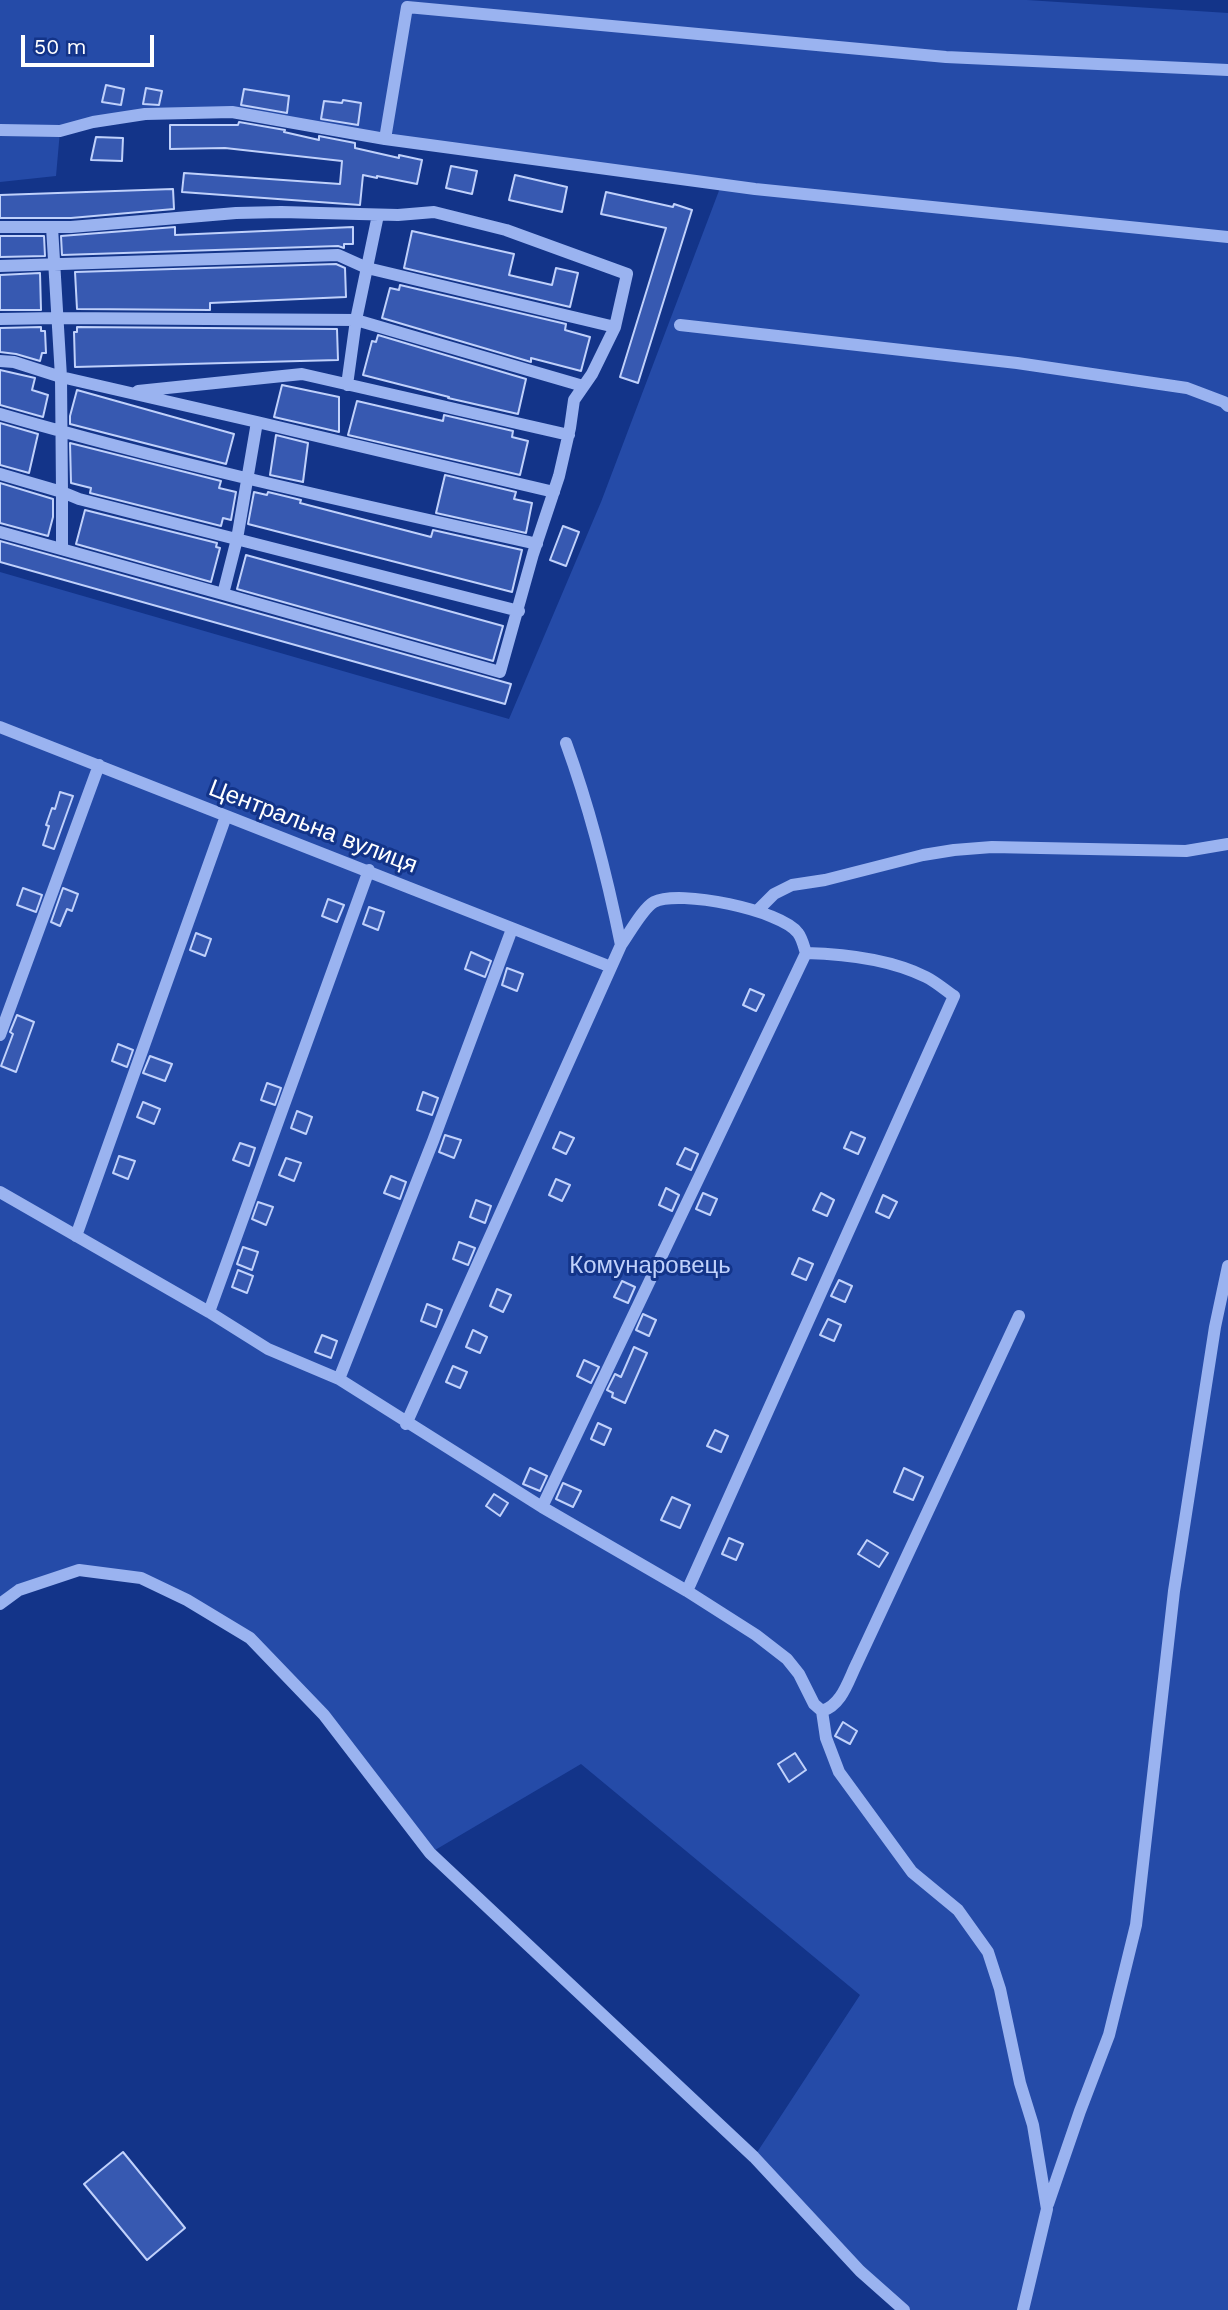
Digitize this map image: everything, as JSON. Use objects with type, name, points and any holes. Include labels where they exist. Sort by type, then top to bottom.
[{"type":"street","points":[[386,139],[407,3],[946,57],[1228,69]]},
{"type":"street","points":[[0,130],[60,131],[93,122],[145,114],[232,112],[386,139],[755,189],[1228,237]]},
{"type":"street","points":[[0,227],[71,227],[236,213],[378,215],[434,212],[506,230],[627,274],[615,327],[592,374],[574,400],[569,435],[554,492],[500,672],[0,531]]},
{"type":"street","points":[[347,385],[356,320],[378,215]]},
{"type":"street","points":[[52,227],[61,377],[62,549]]},
{"type":"street","points":[[0,266],[338,255],[367,268],[615,327]]},
{"type":"street","points":[[0,319],[356,320],[583,387]]},
{"type":"street","points":[[680,325],[1017,363],[1174,386],[1187,388],[1228,406]]},
{"type":"street","points":[[0,361],[14,362],[61,377],[554,492]]},
{"type":"street","points":[[127,392],[302,374],[569,435]]},
{"type":"street","points":[[0,414],[248,479],[537,544]]},
{"type":"street","points":[[223,594],[237,539],[257,422]]},
{"type":"street","points":[[0,474],[79,499],[519,611]]},
{"type":"street","name":"Центральна вулиця","points":[[0,727],[611,967]]},
{"type":"street","points":[[566,743],[605,871],[621,945]]},
{"type":"street","points":[[0,1035],[99,765]]},
{"type":"street","points":[[76,1236],[226,816]]},
{"type":"street","points":[[758,910],[774,894],[792,886],[943,852],[992,847],[1186,851],[1228,844]]},
{"type":"street","points":[[209,1312],[369,870]]},
{"type":"street","points":[[406,1424],[621,945],[652,903],[671,897],[709,901],[758,910],[782,920],[799,933],[806,953],[542,1507]]},
{"type":"street","points":[[339,1380],[433,1141],[512,929]]},
{"type":"street","points":[[687,1591],[954,996],[926,977],[893,966],[844,954],[806,953]]},
{"type":"street","points":[[0,1192],[209,1312],[268,1349],[339,1380],[406,1424],[687,1591],[777,1649],[799,1674],[814,1704],[822,1711],[827,1738],[839,1772],[912,1872],[958,1910],[988,1952],[1000,1989],[1020,2083],[1033,2126],[1047,2209]]},
{"type":"street","points":[[1023,2310],[1047,2209],[1109,2035],[1136,1925],[1174,1591],[1215,1327],[1228,1266]]},
{"type":"street","points":[[822,1711],[838,1701],[844,1690],[1019,1316]]},
{"type":"street","points":[[0,1604],[19,1590],[79,1570],[141,1578],[250,1638],[324,1715],[430,1853],[754,2157],[860,2271],[904,2310]]},
{"type":"green space","name":"Комунаровець","points":[[0,0],[1027,0],[1228,13],[1228,2310],[904,2310],[754,2157],[860,1995],[581,1764],[430,1853],[324,1715],[250,1638],[141,1578],[79,1570],[0,1604],[0,572],[509,719],[601,502],[720,188],[232,112],[93,122],[60,131],[56,176],[0,182]]},
{"type":"building","points":[[106,85],[124,89],[121,105],[102,102]]},
{"type":"building","points":[[146,88],[162,91],[159,105],[143,104]]},
{"type":"building","points":[[244,89],[289,96],[287,113],[241,105]]},
{"type":"building","points":[[343,100],[361,103],[358,125],[321,119],[324,101],[342,103]]},
{"type":"building","points":[[239,122],[285,130],[284,132],[319,140],[319,136],[355,143],[355,148],[422,160],[417,184],[363,175],[360,205],[182,192],[184,173],[340,184],[342,161],[225,148],[170,149],[170,125],[238,125]]},
{"type":"building","points":[[96,137],[123,138],[122,161],[91,160]]},
{"type":"building","points":[[451,166],[477,171],[472,194],[446,188]]},
{"type":"building","points":[[515,175],[567,187],[562,212],[509,200]]},
{"type":"building","points":[[173,189],[174,209],[71,218],[0,218],[0,195]]},
{"type":"building","points":[[606,192],[673,207],[674,204],[692,210],[638,383],[620,377],[666,228],[601,214]]},
{"type":"building","points":[[175,227],[175,235],[353,227],[353,244],[344,244],[344,248],[338,246],[62,255],[61,236]]},
{"type":"building","points":[[412,231],[514,254],[509,275],[552,285],[556,268],[578,273],[570,307],[404,268]]},
{"type":"building","points":[[0,236],[44,236],[45,256],[0,257]]},
{"type":"building","points":[[336,264],[345,268],[346,297],[210,303],[210,310],[77,309],[75,272]]},
{"type":"building","points":[[40,273],[41,310],[0,310],[0,275]]},
{"type":"building","points":[[400,285],[566,324],[565,330],[590,337],[581,371],[531,358],[531,362],[382,318],[390,288],[399,290]]},
{"type":"building","points":[[41,327],[41,331],[45,331],[46,353],[42,353],[40,361],[0,352],[0,328]]},
{"type":"building","points":[[77,327],[337,329],[338,360],[75,367],[74,332],[77,332]]},
{"type":"building","points":[[378,335],[526,379],[518,414],[363,375],[372,341],[376,342]]},
{"type":"building","points":[[0,370],[35,378],[32,390],[48,395],[43,417],[0,405]]},
{"type":"building","points":[[282,385],[339,397],[339,432],[274,417]]},
{"type":"building","points":[[77,390],[234,434],[226,464],[70,424]]},
{"type":"building","points":[[357,401],[443,421],[444,415],[513,431],[512,437],[528,441],[520,475],[348,435]]},
{"type":"building","points":[[0,423],[38,434],[29,473],[0,465]]},
{"type":"building","points":[[276,435],[308,443],[303,482],[270,475]]},
{"type":"building","points":[[70,443],[221,481],[219,488],[236,492],[231,520],[223,518],[221,526],[90,493],[91,488],[71,483]]},
{"type":"building","points":[[445,475],[516,492],[514,499],[532,503],[526,533],[436,513]]},
{"type":"building","points":[[0,483],[53,499],[53,517],[48,536],[0,523]]},
{"type":"building","points":[[254,492],[267,495],[268,492],[301,500],[300,503],[431,537],[433,530],[522,550],[512,592],[248,524]]},
{"type":"building","points":[[85,510],[217,543],[216,547],[220,548],[211,582],[76,544]]},
{"type":"building","points":[[563,526],[579,532],[566,566],[550,560]]},
{"type":"building","points":[[0,541],[511,684],[505,704],[0,562]]},
{"type":"building","points":[[246,555],[503,626],[493,661],[237,589]]},
{"type":"building","points":[[60,792],[73,796],[54,849],[43,845],[49,826],[46,825]]},
{"type":"building","points":[[23,888],[42,895],[36,912],[17,905]]},
{"type":"building","points":[[63,888],[78,894],[72,911],[67,909],[60,926],[51,922]]},
{"type":"building","points":[[328,899],[344,905],[337,922],[322,916]]},
{"type":"building","points":[[369,907],[384,912],[378,930],[363,924]]},
{"type":"building","points":[[196,933],[211,939],[205,956],[190,950]]},
{"type":"building","points":[[471,952],[491,961],[485,977],[465,969]]},
{"type":"building","points":[[507,968],[523,974],[517,991],[502,985]]},
{"type":"building","points":[[750,989],[764,995],[756,1011],[743,1005]]},
{"type":"building","points":[[17,1015],[34,1022],[16,1072],[1,1066]]},
{"type":"building","points":[[118,1044],[133,1050],[127,1067],[112,1061]]},
{"type":"building","points":[[150,1056],[172,1064],[165,1081],[143,1073]]},
{"type":"building","points":[[267,1083],[281,1088],[275,1105],[261,1100]]},
{"type":"building","points":[[423,1092],[438,1098],[432,1115],[417,1110]]},
{"type":"building","points":[[143,1102],[160,1109],[154,1124],[137,1117]]},
{"type":"building","points":[[297,1111],[312,1117],[306,1134],[291,1128]]},
{"type":"building","points":[[560,1132],[574,1138],[566,1154],[553,1148]]},
{"type":"building","points":[[851,1132],[865,1138],[858,1154],[844,1148]]},
{"type":"building","points":[[445,1135],[461,1140],[454,1158],[439,1152]]},
{"type":"building","points":[[240,1143],[255,1148],[249,1166],[233,1160]]},
{"type":"building","points":[[685,1148],[698,1154],[691,1170],[677,1164]]},
{"type":"building","points":[[119,1156],[135,1161],[128,1179],[113,1173]]},
{"type":"building","points":[[286,1158],[301,1163],[294,1181],[279,1175]]},
{"type":"building","points":[[391,1176],[406,1182],[400,1199],[384,1193]]},
{"type":"building","points":[[556,1179],[570,1185],[562,1201],[549,1195]]},
{"type":"building","points":[[666,1188],[679,1195],[672,1211],[659,1205]]},
{"type":"building","points":[[703,1193],[717,1199],[710,1215],[696,1209]]},
{"type":"building","points":[[821,1193],[834,1200],[827,1216],[813,1210]]},
{"type":"building","points":[[883,1195],[897,1202],[889,1218],[876,1212]]},
{"type":"building","points":[[476,1200],[491,1206],[485,1223],[470,1217]]},
{"type":"building","points":[[258,1202],[273,1207],[266,1225],[252,1219]]},
{"type":"building","points":[[459,1242],[475,1248],[468,1265],[453,1259]]},
{"type":"building","points":[[243,1247],[258,1252],[252,1270],[237,1264]]},
{"type":"building","points":[[799,1258],[813,1264],[806,1280],[792,1274]]},
{"type":"building","points":[[238,1270],[253,1276],[247,1293],[232,1287]]},
{"type":"building","points":[[839,1280],[852,1286],[845,1302],[831,1296]]},
{"type":"building","points":[[622,1281],[635,1287],[628,1303],[614,1297]]},
{"type":"building","points":[[497,1289],[511,1295],[503,1312],[490,1306]]},
{"type":"building","points":[[427,1304],[442,1310],[436,1327],[421,1321]]},
{"type":"building","points":[[643,1314],[656,1320],[649,1336],[636,1330]]},
{"type":"building","points":[[828,1319],[841,1325],[834,1341],[820,1335]]},
{"type":"building","points":[[473,1330],[487,1337],[480,1353],[466,1347]]},
{"type":"building","points":[[322,1335],[337,1341],[331,1358],[315,1352]]},
{"type":"building","points":[[634,1347],[647,1353],[625,1403],[612,1397],[613,1393],[607,1390],[615,1374],[621,1377]]},
{"type":"building","points":[[584,1360],[599,1367],[591,1383],[577,1376]]},
{"type":"building","points":[[453,1366],[467,1372],[460,1388],[446,1382]]},
{"type":"building","points":[[598,1423],[611,1429],[604,1445],[591,1439]]},
{"type":"building","points":[[715,1430],[728,1436],[721,1452],[707,1446]]},
{"type":"building","points":[[530,1468],[547,1476],[540,1491],[523,1484]]},
{"type":"building","points":[[904,1468],[923,1477],[913,1500],[894,1492]]},
{"type":"building","points":[[563,1483],[581,1491],[573,1507],[556,1499]]},
{"type":"building","points":[[494,1494],[508,1503],[500,1516],[486,1506]]},
{"type":"building","points":[[672,1497],[690,1505],[680,1528],[661,1520]]},
{"type":"building","points":[[729,1538],[743,1544],[736,1560],[722,1554]]},
{"type":"building","points":[[867,1540],[888,1553],[879,1567],[858,1554]]},
{"type":"building","points":[[843,1722],[857,1731],[850,1744],[835,1736]]},
{"type":"building","points":[[795,1753],[806,1770],[789,1782],[778,1764]]},
{"type":"building","points":[[123,2152],[185,2228],[147,2260],[84,2184]]}]
